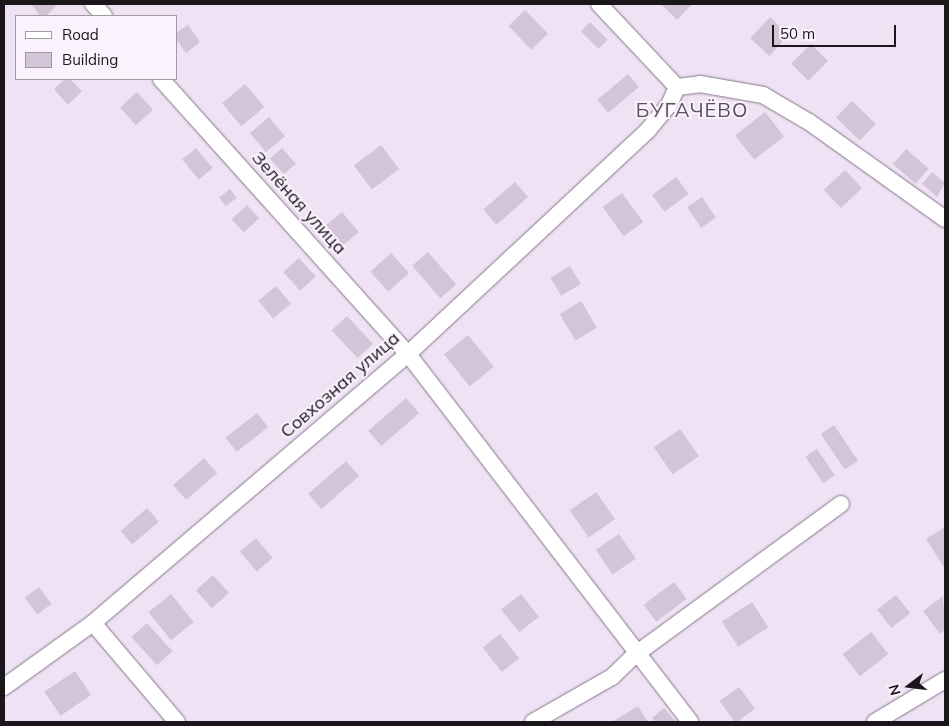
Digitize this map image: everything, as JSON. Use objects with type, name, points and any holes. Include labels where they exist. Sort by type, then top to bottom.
[{"type":"street","points":[[93,4],[103,15]]},
{"type":"street","points":[[599,4],[677,87],[700,84],[763,95],[809,122],[945,219]]},
{"type":"street","name":"Зелёная улица","points":[[161,80],[408,354],[636,654],[690,722]]},
{"type":"street","name":"Совхозная улица","points":[[4,687],[93,623],[408,354],[648,130],[670,105],[677,87]]},
{"type":"street","points":[[533,722],[612,677],[636,654],[841,504]]},
{"type":"street","points":[[93,623],[177,722]]},
{"type":"street","points":[[875,722],[945,680]]},
{"type":"building","points":[[31,4],[58,4],[47,15],[39,15]]},
{"type":"building","points":[[661,4],[692,4],[677,20]]},
{"type":"building","points":[[525,10],[548,34],[531,50],[508,26]]},
{"type":"building","points":[[770,17],[789,35],[769,56],[750,38]]},
{"type":"building","points":[[590,22],[608,40],[598,49],[581,31]]},
{"type":"building","points":[[188,25],[200,42],[186,53],[178,42],[178,32]]},
{"type":"building","points":[[811,44],[828,61],[808,81],[791,64]]},
{"type":"building","points":[[628,74],[639,87],[608,113],[597,100]]},
{"type":"building","points":[[64,80],[71,80],[82,91],[68,105],[54,89]]},
{"type":"building","points":[[245,84],[264,107],[241,126],[222,103]]},
{"type":"building","points":[[137,92],[153,110],[136,125],[120,107]]},
{"type":"building","points":[[852,101],[876,124],[860,140],[836,118]]},
{"type":"building","points":[[765,112],[784,136],[754,160],[735,135]]},
{"type":"building","points":[[269,117],[285,136],[266,152],[250,133]]},
{"type":"building","points":[[381,145],[399,169],[372,189],[354,165]]},
{"type":"building","points":[[196,148],[213,168],[199,179],[182,160]]},
{"type":"building","points":[[282,148],[296,164],[284,174],[270,158]]},
{"type":"building","points":[[906,149],[929,169],[916,184],[893,164]]},
{"type":"building","points":[[845,170],[862,188],[841,208],[824,190]]},
{"type":"building","points":[[932,172],[945,183],[937,197],[922,184]]},
{"type":"building","points":[[676,177],[689,194],[665,212],[652,195]]},
{"type":"building","points":[[515,182],[528,197],[496,225],[483,210]]},
{"type":"building","points":[[230,189],[237,198],[226,206],[219,198]]},
{"type":"building","points":[[622,193],[643,222],[624,236],[603,207]]},
{"type":"building","points":[[702,197],[716,218],[701,228],[687,207]]},
{"type":"building","points":[[247,205],[259,218],[244,232],[232,219]]},
{"type":"building","points":[[342,212],[359,232],[343,245],[326,225]]},
{"type":"building","points":[[428,252],[456,284],[440,298],[412,266]]},
{"type":"building","points":[[391,253],[409,273],[388,292],[370,272]]},
{"type":"building","points":[[299,258],[316,277],[300,291],[283,272]]},
{"type":"building","points":[[570,266],[581,284],[561,296],[550,278]]},
{"type":"building","points":[[276,286],[291,304],[273,318],[258,301]]},
{"type":"building","points":[[581,301],[597,328],[576,340],[560,314]]},
{"type":"building","points":[[347,316],[373,344],[358,358],[332,330]]},
{"type":"building","points":[[468,335],[494,367],[470,386],[444,355]]},
{"type":"building","points":[[406,398],[419,413],[381,446],[368,431]]},
{"type":"building","points":[[257,413],[268,427],[237,452],[225,438]]},
{"type":"building","points":[[834,425],[858,461],[845,470],[821,434]]},
{"type":"building","points":[[680,429],[699,456],[673,474],[654,447]]},
{"type":"building","points":[[817,449],[835,476],[823,483],[805,457]]},
{"type":"building","points":[[204,458],[217,473],[186,500],[173,485]]},
{"type":"building","points":[[346,461],[359,476],[321,509],[308,494]]},
{"type":"building","points":[[596,492],[615,519],[589,537],[570,510]]},
{"type":"building","points":[[147,508],[159,522],[132,545],[121,531]]},
{"type":"building","points":[[945,527],[945,569],[926,539]]},
{"type":"building","points":[[619,534],[636,559],[613,575],[596,550]]},
{"type":"building","points":[[256,538],[273,558],[257,571],[240,551]]},
{"type":"building","points":[[213,575],[229,593],[212,608],[196,590]]},
{"type":"building","points":[[674,582],[687,599],[656,622],[644,605]]},
{"type":"building","points":[[39,587],[52,604],[37,615],[25,598]]},
{"type":"building","points":[[171,594],[194,622],[171,640],[148,612]]},
{"type":"building","points":[[521,594],[539,617],[519,632],[501,609]]},
{"type":"building","points":[[896,595],[910,613],[891,628],[877,610]]},
{"type":"building","points":[[943,596],[945,630],[940,634],[923,611]]},
{"type":"building","points":[[752,602],[768,627],[738,647],[722,622]]},
{"type":"building","points":[[147,623],[172,651],[157,665],[131,637]]},
{"type":"building","points":[[871,632],[888,654],[860,676],[843,654]]},
{"type":"building","points":[[500,634],[519,658],[502,672],[483,648]]},
{"type":"building","points":[[75,671],[91,695],[61,716],[44,692]]},
{"type":"building","points":[[739,687],[755,709],[735,722],[720,701]]},
{"type":"building","points":[[638,706],[648,722],[612,722]]},
{"type":"building","points":[[664,708],[676,722],[656,722],[652,718]]},
{"type":"district","name":"БУГАЧЁВО","points":[[692,109]]}]
